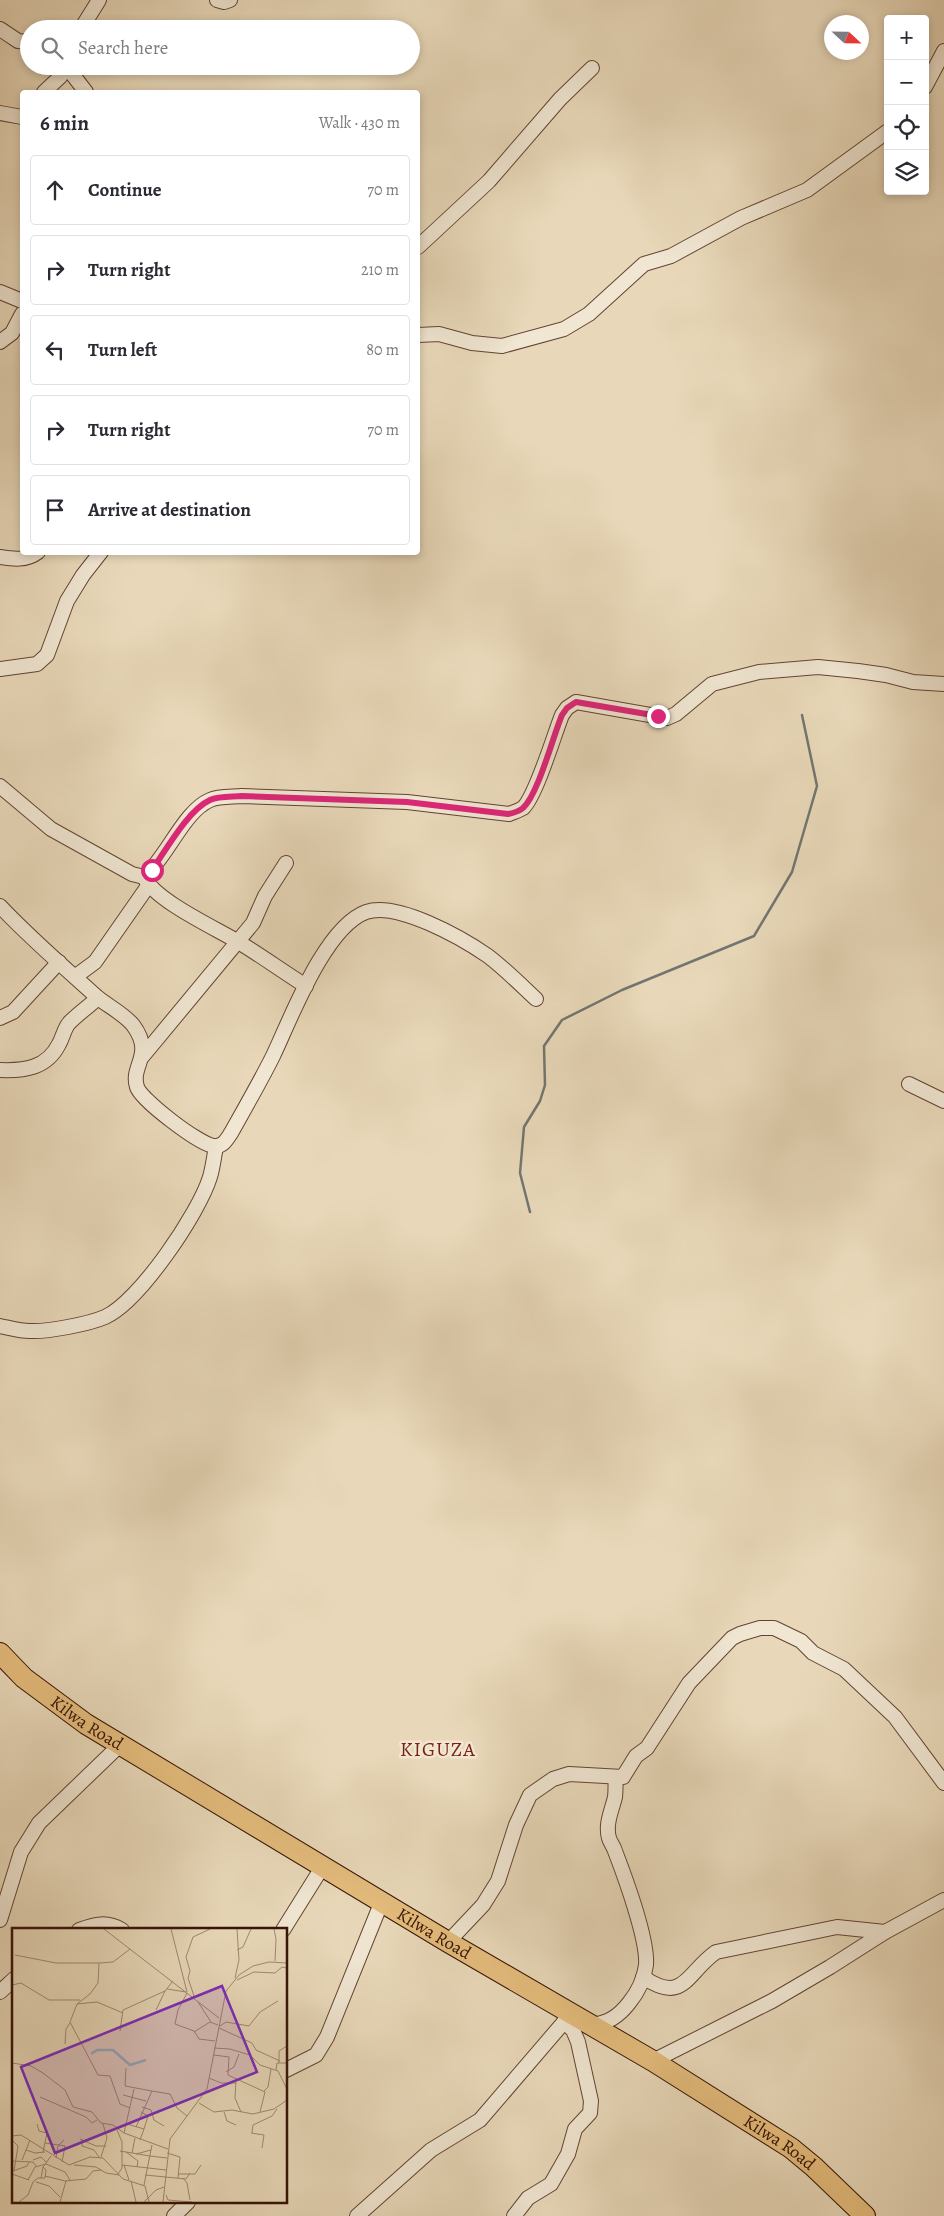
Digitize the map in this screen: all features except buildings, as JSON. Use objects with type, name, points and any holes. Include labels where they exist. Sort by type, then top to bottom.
[{"type":"highway","name":"Kilwa Road","points":[[0,1653],[24,1678],[60,1706],[382,1901],[566,2017],[591,2024],[791,2148],[814,2166],[865,2216]]},
{"type":"street","points":[[87,20],[99,0]]},
{"type":"street","points":[[218,0],[224,2],[230,0]]},
{"type":"street","points":[[0,29],[20,41]]},
{"type":"street","points":[[929,79],[944,51]]},
{"type":"street","points":[[420,245],[489,181],[560,99],[592,68]]},
{"type":"street","points":[[46,90],[61,75]]},
{"type":"street","points":[[74,75],[85,90]]},
{"type":"street","points":[[0,113],[20,117]]},
{"type":"street","points":[[420,335],[439,334],[472,343],[502,346],[564,329],[589,314],[644,264],[671,256],[741,218],[807,190],[884,134]]},
{"type":"street","points":[[0,292],[20,300]]},
{"type":"street","points":[[0,342],[12,333],[20,318]]},
{"type":"street","points":[[0,557],[17,559],[34,555]]},
{"type":"street","points":[[0,669],[37,664],[48,655],[67,601],[93,555]]},
{"type":"street","points":[[76,976],[94,962],[152,870],[185,824],[201,805],[211,799],[242,796],[365,800],[437,805],[508,814],[517,812],[523,807],[533,793],[562,715],[567,708],[576,702],[667,718],[676,714],[712,684],[759,672],[818,667],[886,675],[912,682],[944,684]]},
{"type":"street","points":[[2,791],[51,829],[146,881],[187,913],[236,941],[306,986]]},
{"type":"street","points":[[286,863],[265,896],[253,922],[142,1057],[138,1070],[137,1087],[144,1096],[203,1144],[216,1147],[224,1143],[272,1058],[306,986],[333,940],[344,925],[366,912],[390,910],[416,917],[453,935],[487,956],[536,999]]},
{"type":"street","points":[[0,906],[98,998],[132,1024],[140,1038],[142,1057]]},
{"type":"street","points":[[0,1018],[13,1012],[59,962]]},
{"type":"street","points":[[0,1070],[14,1071],[39,1066],[49,1059],[56,1050],[68,1024],[98,998]]},
{"type":"street","points":[[909,1084],[944,1101]]},
{"type":"street","points":[[0,1326],[31,1332],[45,1330],[86,1323],[105,1317],[120,1308],[153,1272],[194,1211],[210,1177],[216,1147]]},
{"type":"street","points":[[448,1942],[483,1905],[498,1881],[516,1825],[530,1796],[553,1779],[568,1774],[623,1777],[636,1756],[647,1748],[689,1683],[721,1650],[740,1634],[760,1628],[774,1628],[801,1642],[813,1652],[844,1669],[896,1717],[944,1783]]},
{"type":"street","points":[[0,1920],[14,1869],[29,1836],[51,1810],[121,1744]]},
{"type":"street","points":[[591,2024],[603,2024],[623,2010],[640,1988],[646,1965],[644,1946],[634,1903],[615,1850],[609,1839],[607,1827],[615,1796],[616,1778]]},
{"type":"street","points":[[284,1928],[323,1866]]},
{"type":"street","points":[[652,2061],[772,2001],[885,1932],[944,1900]]},
{"type":"street","points":[[288,2069],[316,2055],[327,2038],[382,1901]]},
{"type":"street","points":[[927,1910],[944,1909]]},
{"type":"street","points":[[84,1928],[104,1923],[117,1928]]},
{"type":"street","points":[[643,1977],[661,1987],[675,1989],[685,1983],[702,1962],[716,1952],[837,1927],[885,1932]]},
{"type":"street","points":[[1,1990],[12,1981]]},
{"type":"street","points":[[357,2216],[431,2150],[480,2120],[566,2017],[578,2042],[591,2101],[590,2113],[575,2129],[568,2154],[556,2178],[551,2184],[528,2198],[514,2216]]},
{"type":"street","points":[[174,2216],[186,2204]]},
{"type":"waterway","points":[[530,1212],[520,1173],[524,1127],[540,1101],[545,1085],[544,1046],[562,1020],[622,990],[754,936],[792,872],[817,786],[802,715]]},
{"type":"district","name":"KIGUZA","points":[[438,1749]]},
{"type":"route","points":[[152,870],[201,805],[211,799],[222,797],[242,796],[407,802],[508,814],[517,812],[533,793],[562,715],[567,708],[576,702],[658,716]]}]
